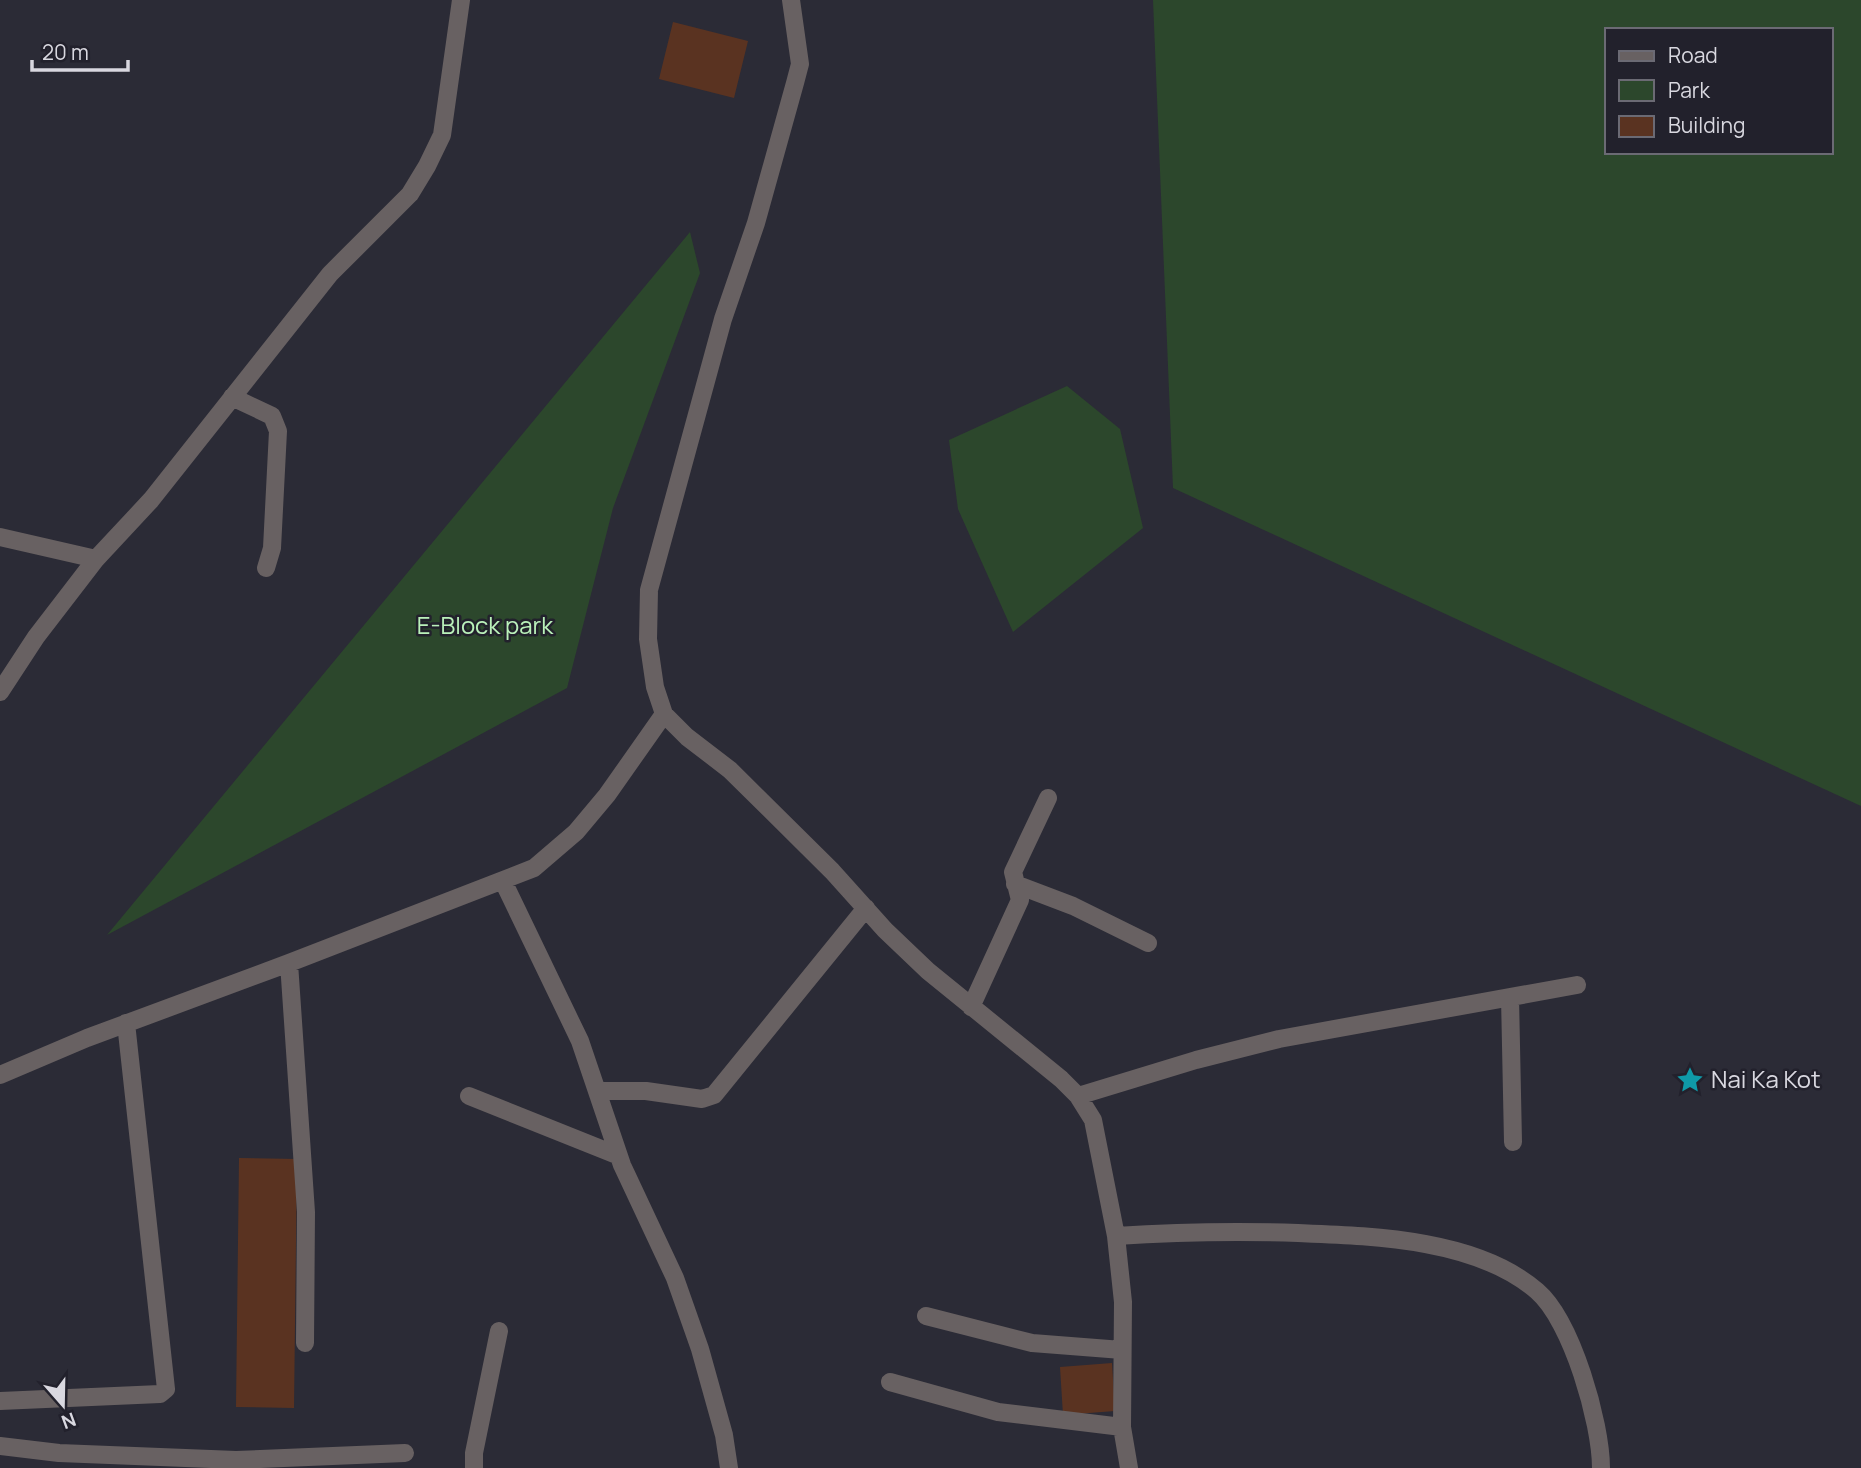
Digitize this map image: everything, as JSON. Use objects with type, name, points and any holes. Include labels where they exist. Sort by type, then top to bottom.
[{"type":"street","points":[[0,692],[36,637],[96,559],[151,500],[330,274],[410,194],[442,135],[461,0]]},
{"type":"street","points":[[791,0],[800,64],[756,223],[723,319],[649,590],[648,639],[655,687],[664,714],[687,737],[730,771],[928,971],[1061,1079],[1078,1096],[1093,1120],[1116,1236],[1123,1303],[1122,1427],[1129,1468]]},
{"type":"street","points":[[232,397],[272,416],[278,431],[272,548],[266,568]]},
{"type":"street","points":[[0,537],[96,559]]},
{"type":"street","points":[[0,1075],[126,1023],[534,868],[576,832],[607,795],[664,714]]},
{"type":"street","points":[[971,1007],[1020,901],[1013,872],[1048,798]]},
{"type":"street","points":[[503,881],[580,1041],[619,1156],[675,1278],[696,1337],[723,1435],[724,1467]]},
{"type":"street","points":[[1015,884],[1073,906],[1149,943]]},
{"type":"street","points":[[598,1091],[646,1091],[702,1099],[714,1095],[866,908]]},
{"type":"street","points":[[289,963],[306,1212],[305,1343]]},
{"type":"street","points":[[1078,1096],[1196,1060],[1279,1039],[1577,985]]},
{"type":"street","points":[[1510,997],[1513,1142]]},
{"type":"street","points":[[0,1401],[160,1394],[166,1389],[126,1023]]},
{"type":"street","points":[[469,1097],[619,1156]]},
{"type":"street","points":[[1116,1236],[1186,1231],[1381,1236],[1452,1250],[1508,1271],[1537,1290],[1554,1308],[1590,1400],[1601,1445],[1601,1468]]},
{"type":"street","points":[[926,1316],[1032,1343],[1122,1350]]},
{"type":"street","points":[[474,1468],[474,1453],[499,1331]]},
{"type":"street","points":[[890,1382],[998,1412],[1122,1427]]},
{"type":"street","points":[[0,1447],[59,1453],[236,1460],[404,1453]]},
{"type":"green space","points":[[1153,0],[1861,0],[1861,806],[1173,488]]},
{"type":"green space","name":"E-Block park","points":[[690,232],[700,273],[613,508],[567,688],[107,935]]},
{"type":"green space","points":[[1067,386],[1120,429],[1143,528],[1013,632],[958,509],[949,440]]},
{"type":"building","points":[[673,22],[748,41],[734,98],[659,79]]},
{"type":"building","points":[[239,1158],[297,1159],[294,1408],[236,1407]]},
{"type":"building","points":[[1112,1363],[1115,1411],[1063,1415],[1060,1367]]},
{"type":"place","name":"Nai Ka Kot","points":[[1690,1080]]}]
